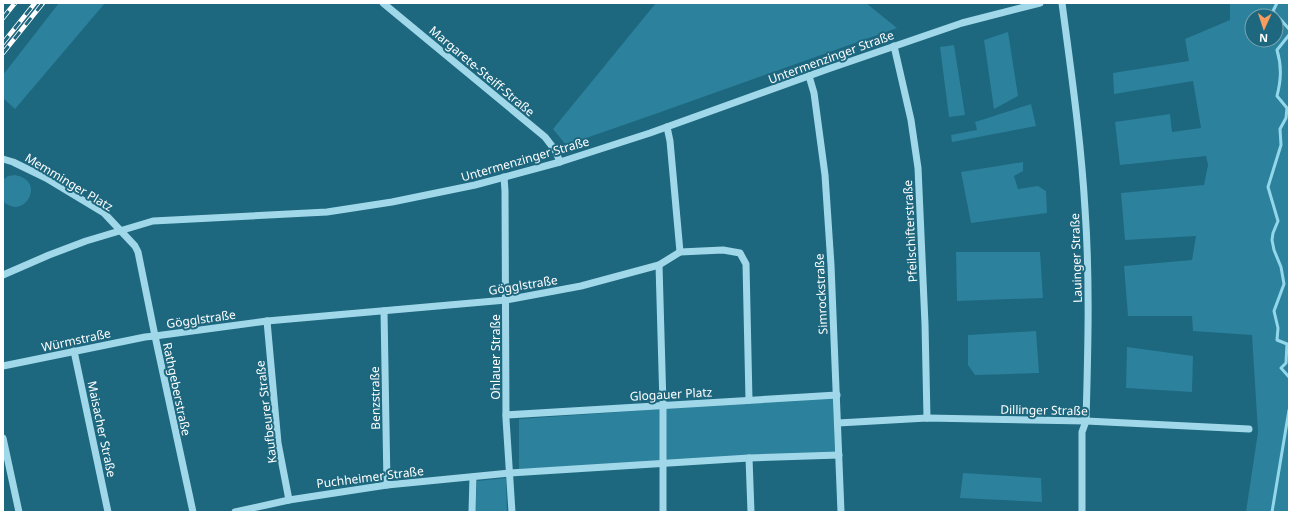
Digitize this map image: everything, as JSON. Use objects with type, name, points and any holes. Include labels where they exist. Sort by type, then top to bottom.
[{"type":"street","name":"Margarete-Steiff-Straße","points":[[383,3],[545,137],[555,150],[560,162]]},
{"type":"street","name":"Untermenzinger Straße","points":[[3,275],[48,255],[86,241],[153,221],[327,212],[351,209],[461,188],[504,177],[560,162],[666,127],[973,19],[1040,3]]},
{"type":"street","name":"Lauinger Straße","points":[[1062,3],[1082,170],[1088,265],[1089,325],[1086,421],[1082,432],[1082,512]]},
{"type":"street","name":"Pfeilschifterstraße","points":[[894,46],[911,120],[918,168],[925,324],[927,418]]},
{"type":"street","name":"Simrockstraße","points":[[809,76],[814,93],[825,175],[831,265],[841,512]]},
{"type":"street","points":[[666,127],[670,141],[680,252],[723,250],[740,253],[746,264],[749,400]]},
{"type":"street","name":"Memminger Platz","points":[[3,160],[13,162],[46,178],[104,213],[121,230]]},
{"type":"street","name":"Ohlauer Straße","points":[[504,177],[506,415],[512,512]]},
{"type":"street","name":"Rathgeberstraße","points":[[121,230],[135,246],[138,252],[193,512]]},
{"type":"street","name":"Gögglstraße","points":[[155,336],[267,321],[506,300],[581,286],[659,266],[680,252]]},
{"type":"street","points":[[659,266],[664,405],[663,512]]},
{"type":"street","name":"Benzstraße","points":[[384,311],[387,485]]},
{"type":"street","name":"Kaufbeurer Straße","points":[[267,321],[278,443],[289,500]]},
{"type":"street","name":"Würmstraße","points":[[3,366],[155,336]]},
{"type":"street","name":"Maisacher Straße","points":[[74,351],[108,512]]},
{"type":"street","name":"Glogauer Platz","points":[[506,415],[837,395]]},
{"type":"street","name":"Dillinger Straße","points":[[838,423],[927,418],[1086,421],[1250,429]]},
{"type":"street","points":[[3,438],[19,512]]},
{"type":"street","points":[[510,473],[749,458],[839,455]]},
{"type":"street","points":[[749,458],[751,512]]},
{"type":"street","name":"Puchheimer Straße","points":[[235,512],[289,500],[387,485],[510,473]]},
{"type":"street","points":[[472,512],[473,477]]},
{"type":"shaded area","points":[[59,3],[105,3],[15,109],[3,98],[3,75]]},
{"type":"shaded area","points":[[656,3],[866,3],[897,28],[566,145],[553,129]]},
{"type":"shaded area","points":[[1230,3],[1289,3],[1289,512],[1246,512],[1258,432],[1252,335],[1193,331],[1192,316],[1128,316],[1124,266],[1192,260],[1196,236],[1125,240],[1121,193],[1204,185],[1208,165],[1206,156],[1120,165],[1115,122],[1170,114],[1172,132],[1201,128],[1193,81],[1114,94],[1113,73],[1189,61],[1185,39],[1230,20]]},
{"type":"shaded area","points":[[1008,32],[1018,96],[994,109],[984,40]]},
{"type":"shaded area","points":[[954,45],[965,115],[949,117],[940,47]]},
{"type":"shaded area","points":[[1031,104],[1036,126],[952,142],[951,135],[977,130],[975,122]]},
{"type":"shaded area","points":[[1023,162],[1023,171],[1014,176],[1018,189],[1038,186],[1046,191],[1047,213],[971,223],[961,172]]},
{"type":"shaded area","points":[[15,175],[25,179],[30,185],[31,191],[29,198],[24,204],[18,207],[11,206],[3,201],[3,180],[8,176]]},
{"type":"shaded area","points":[[956,252],[1040,252],[1043,298],[957,301]]},
{"type":"shaded area","points":[[1036,331],[1039,373],[975,375],[968,365],[968,335]]},
{"type":"shaded area","points":[[1127,347],[1193,356],[1192,392],[1126,388]]},
{"type":"shaded area","points":[[833,398],[835,453],[519,469],[519,419]]},
{"type":"shaded area","points":[[963,473],[1041,478],[1042,502],[960,498]]},
{"type":"shaded area","points":[[506,478],[507,512],[475,512],[477,481]]},
{"type":"waterway","points":[[1277,3],[1273,11],[1289,29]]},
{"type":"waterway","points":[[1289,35],[1277,50],[1280,62],[1277,96],[1287,108],[1286,118],[1280,129],[1281,145],[1268,187],[1278,221],[1272,240],[1274,250],[1281,267],[1284,284],[1274,311],[1278,328],[1277,340],[1287,344],[1286,363],[1281,368],[1289,377]]},
{"type":"waterway","points":[[1272,512],[1289,410]]},
{"type":"railway","points":[[3,18],[15,3]]},
{"type":"railway","points":[[3,43],[35,3]]},
{"type":"railway","points":[[3,53],[43,3]]}]
